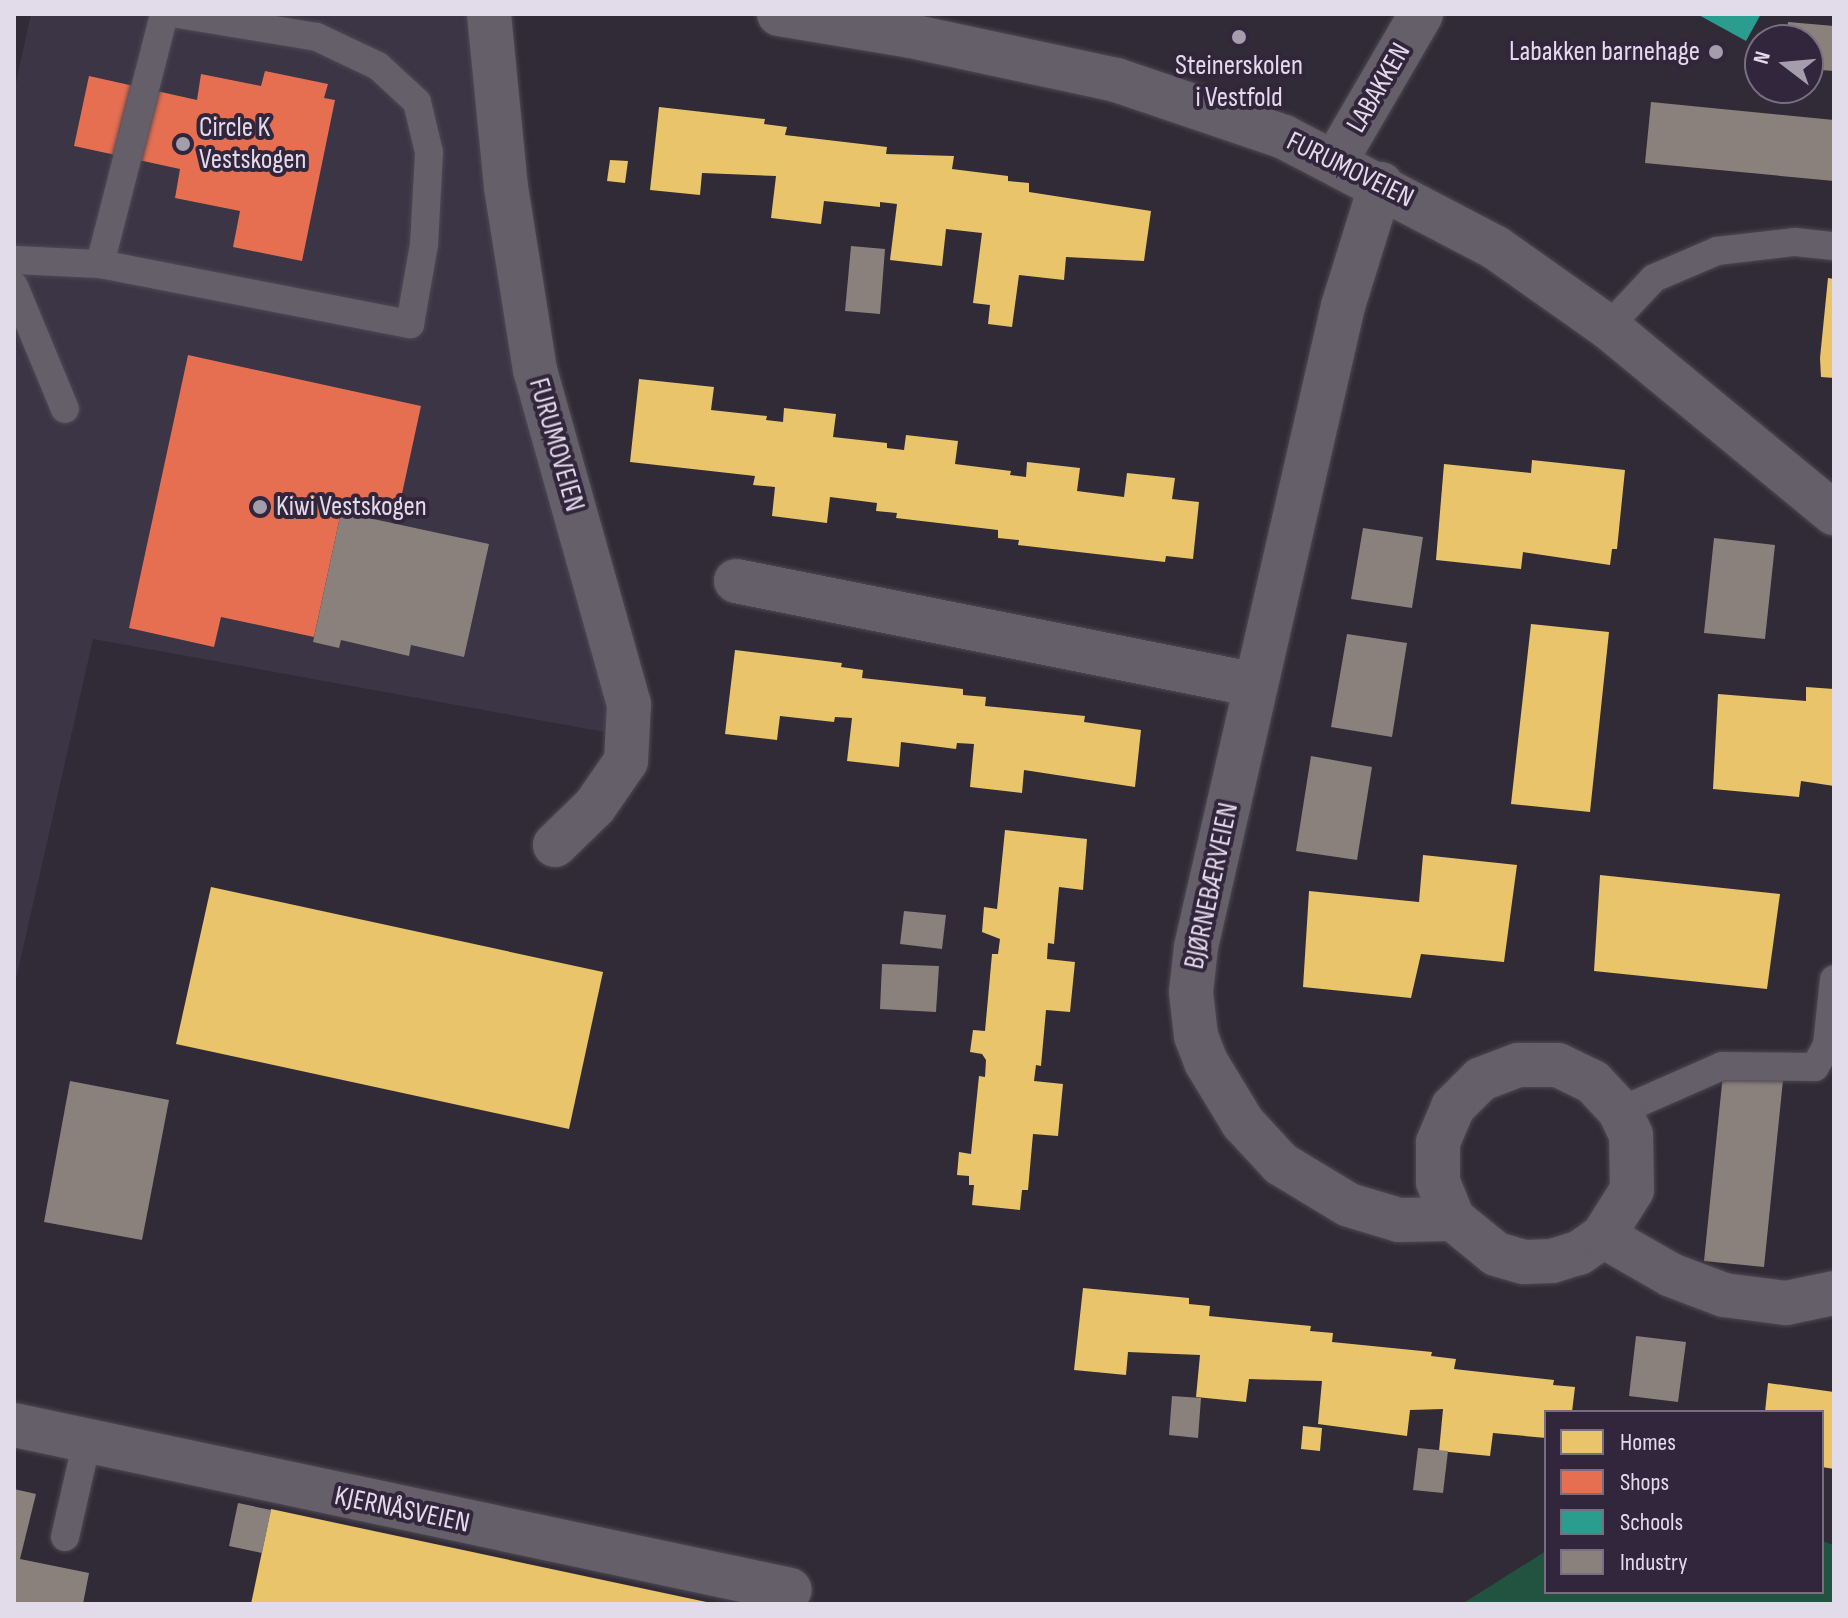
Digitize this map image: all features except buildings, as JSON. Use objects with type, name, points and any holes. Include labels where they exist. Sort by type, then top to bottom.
[{"type":"street","name":"FURUMOVEIEN","points":[[489,14],[506,187],[535,370],[629,704],[626,761],[595,806],[555,845]]},
{"type":"street","name":"FURUMOVEIEN","points":[[779,14],[911,36],[1116,80],[1226,114],[1335,162],[1496,248],[1608,327],[1834,513]]},
{"type":"street","name":"LABAKKEN","points":[[1335,162],[1421,14]]},
{"type":"street","name":"BJØRNEBÆRVEIEN","points":[[1381,184],[1343,306],[1196,947],[1191,992],[1196,1036],[1243,1123],[1281,1164],[1312,1186],[1349,1205],[1399,1220],[1453,1219]]},
{"type":"street","points":[[736,581],[1256,685]]},
{"type":"street","points":[[1518,1065],[1558,1065],[1593,1082],[1620,1111],[1635,1163],[1632,1190],[1603,1236],[1579,1253],[1524,1262],[1484,1247],[1453,1219],[1438,1182],[1438,1143],[1453,1107],[1481,1079],[1518,1065]]},
{"type":"street","points":[[1603,1236],[1671,1275],[1724,1295],[1786,1303],[1834,1293]]},
{"type":"street","name":"KJERNÅSVEIEN","points":[[14,1425],[790,1590]]},
{"type":"lane","points":[[100,264],[164,14]]},
{"type":"lane","points":[[14,260],[100,264],[410,324],[424,245],[429,152],[417,102],[378,66],[317,37],[178,14]]},
{"type":"lane","points":[[1608,327],[1654,278],[1717,251],[1795,242],[1834,246]]},
{"type":"lane","points":[[14,286],[65,409]]},
{"type":"lane","points":[[1620,1111],[1722,1066],[1815,1067],[1827,1045],[1834,979]]},
{"type":"lane","points":[[65,1537],[87,1441]]},
{"type":"shaded area","points":[[31,14],[479,14],[566,439],[649,740],[93,639],[14,988],[14,92]]},
{"type":"green space","points":[[1824,1542],[1834,1545],[1834,1604],[1462,1604],[1544,1552],[1544,1594],[1824,1594]]},
{"type":"place","name":"Steinerskolen i Vestfold","points":[[1239,37]]},
{"type":"place","name":"Labakken barnehage","points":[[1716,52]]},
{"type":"place","name":"Circle K Vestskogen","points":[[183,144]]},
{"type":"place","name":"Kiwi Vestskogen","points":[[260,507]]}]
